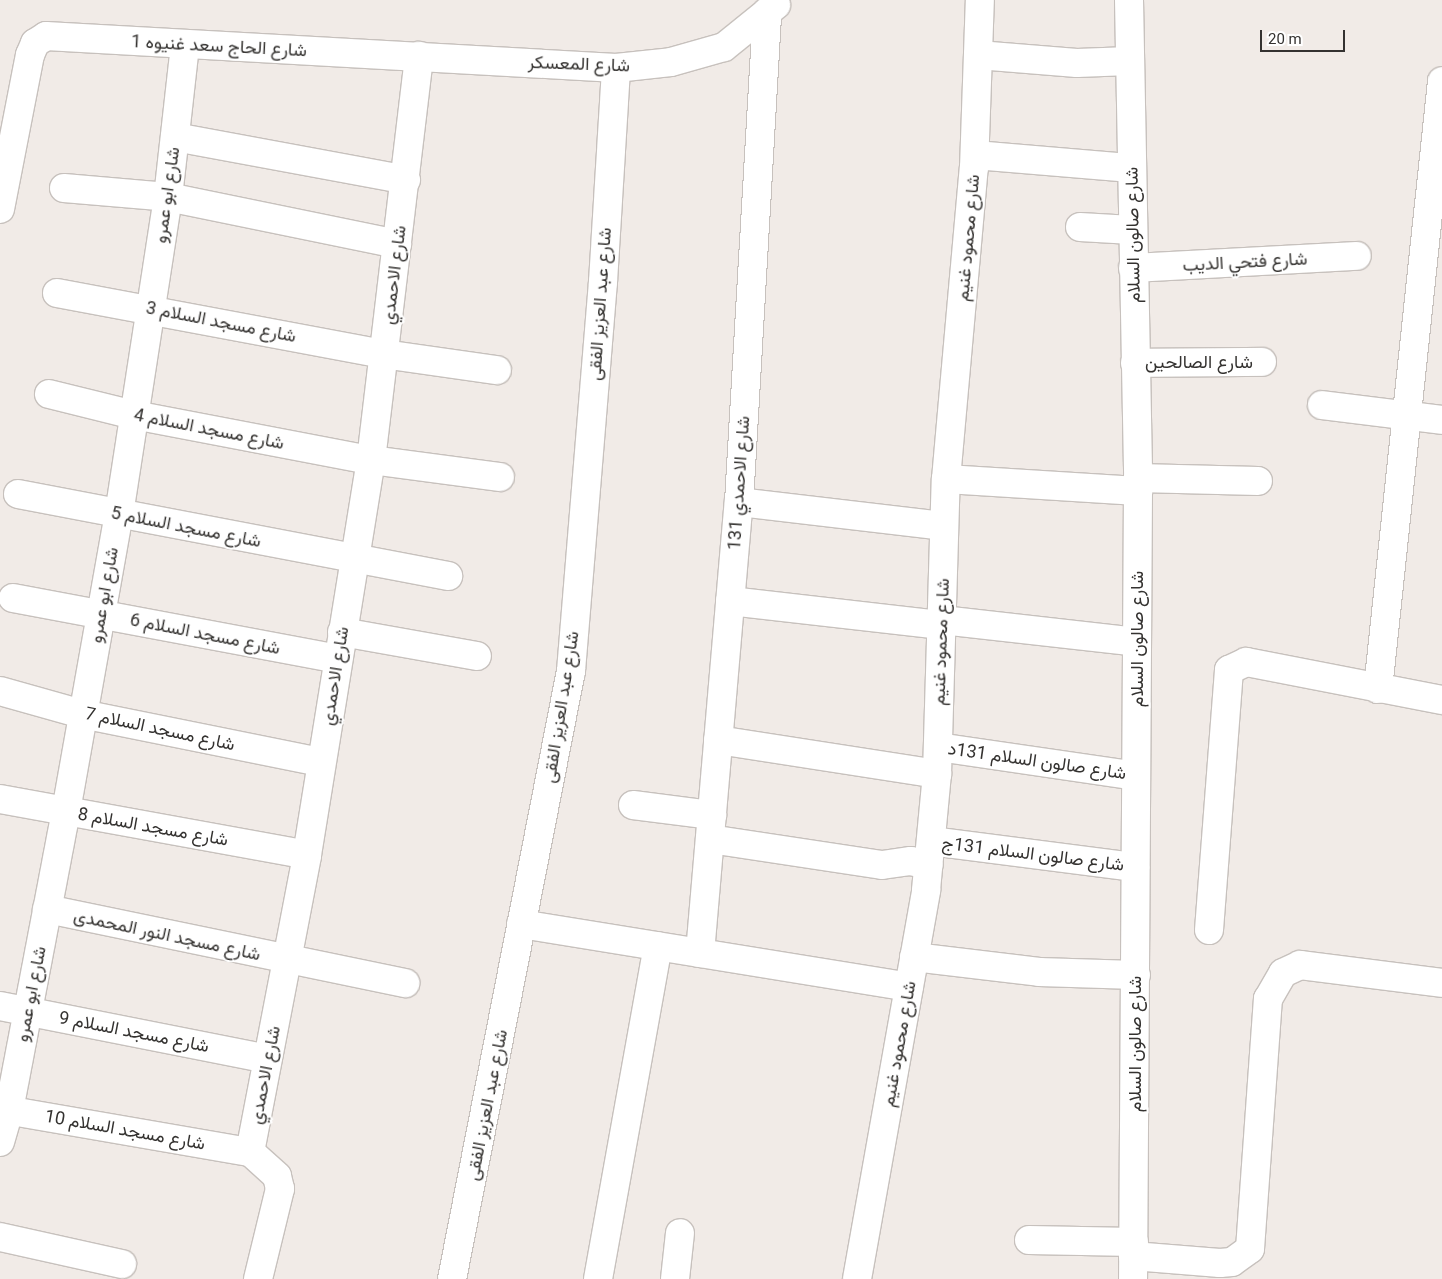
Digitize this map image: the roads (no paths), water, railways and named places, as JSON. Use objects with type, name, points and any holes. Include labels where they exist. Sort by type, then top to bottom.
[{"type":"street","name":"شارع محمود غنيم","points":[[857,1279],[914,958],[930,853],[937,774],[946,479],[975,154],[980,0]]},
{"type":"street","name":"شارع صالون السلام","points":[[1129,0],[1138,485],[1133,1259]]},
{"type":"street","name":"شارع المعسكر","points":[[419,56],[616,68],[671,62],[724,46],[774,6]]},
{"type":"street","name":"شارع الاحمدي 131","points":[[700,953],[739,502],[774,6]]},
{"type":"street","name":"شارع الحاج سعد غنيوه 1","points":[[0,205],[30,55],[35,43],[46,36],[185,45],[419,56]]},
{"type":"street","name":"شارع ابو عمرو","points":[[0,1142],[5,1109],[28,1011],[102,615],[168,198],[185,45]]},
{"type":"street","points":[[978,55],[1078,63],[1130,61]]},
{"type":"street","name":"شارع الاحمدي","points":[[250,1152],[307,855],[371,460],[406,180],[419,56]]},
{"type":"street","name":"شارع عبد العزيز الفقى","points":[[452,1279],[570,671],[602,282],[616,68]]},
{"type":"street","points":[[1378,689],[1405,414],[1432,262],[1442,81]]},
{"type":"street","points":[[175,137],[406,180]]},
{"type":"street","points":[[975,154],[1131,168]]},
{"type":"street","points":[[64,188],[168,198],[397,244]]},
{"type":"street","points":[[1080,227],[1132,230]]},
{"type":"street","name":"شارع فتحي الديب","points":[[1133,268],[1357,256]]},
{"type":"street","name":"شارع مسجد السلام 3","points":[[57,293],[150,308],[384,354],[497,370]]},
{"type":"street","name":"شارع الصالحين","points":[[1135,362],[1262,362]]},
{"type":"street","name":"شارع مسجد السلام 4","points":[[49,394],[134,415],[371,460],[500,477]]},
{"type":"street","points":[[1322,405],[1442,420]]},
{"type":"street","points":[[946,479],[1138,485],[1258,481]]},
{"type":"street","name":"شارع مسجد السلام 5","points":[[18,494],[448,576]]},
{"type":"street","points":[[739,502],[944,526]]},
{"type":"street","name":"شارع مسجد السلام 6","points":[[13,598],[338,659]]},
{"type":"street","points":[[730,601],[1137,642]]},
{"type":"street","points":[[342,632],[477,656]]},
{"type":"street","points":[[1209,930],[1228,670],[1246,662],[1442,700]]},
{"type":"street","name":"شارع مسجد السلام 7","points":[[0,690],[82,714],[322,762]]},
{"type":"street","points":[[718,740],[937,774]]},
{"type":"street","name":"شارع صالون السلام 131د","points":[[938,747],[1136,776]]},
{"type":"street","name":"شارع مسجد السلام 8","points":[[0,799],[307,855]]},
{"type":"street","name":"شارع صالون السلام 131ج","points":[[633,805],[711,827],[882,865],[911,862],[930,853],[1135,867]]},
{"type":"street","name":"شارع مسجد النور المحمدى","points":[[47,909],[405,983]]},
{"type":"street","points":[[521,924],[909,987]]},
{"type":"street","points":[[598,1279],[658,946]]},
{"type":"street","points":[[914,958],[1039,972],[1136,975]]},
{"type":"street","points":[[1028,1240],[1133,1259],[1232,1262],[1250,1249],[1268,999],[1283,973],[1300,965],[1442,983]]},
{"type":"street","name":"شارع مسجد السلام 9","points":[[0,1006],[267,1059]]},
{"type":"street","name":"شارع مسجد السلام 10","points":[[5,1109],[250,1152]]},
{"type":"street","points":[[250,1152],[276,1176],[280,1189],[258,1279]]},
{"type":"street","points":[[675,1279],[680,1233]]},
{"type":"street","points":[[0,1237],[122,1264]]}]
